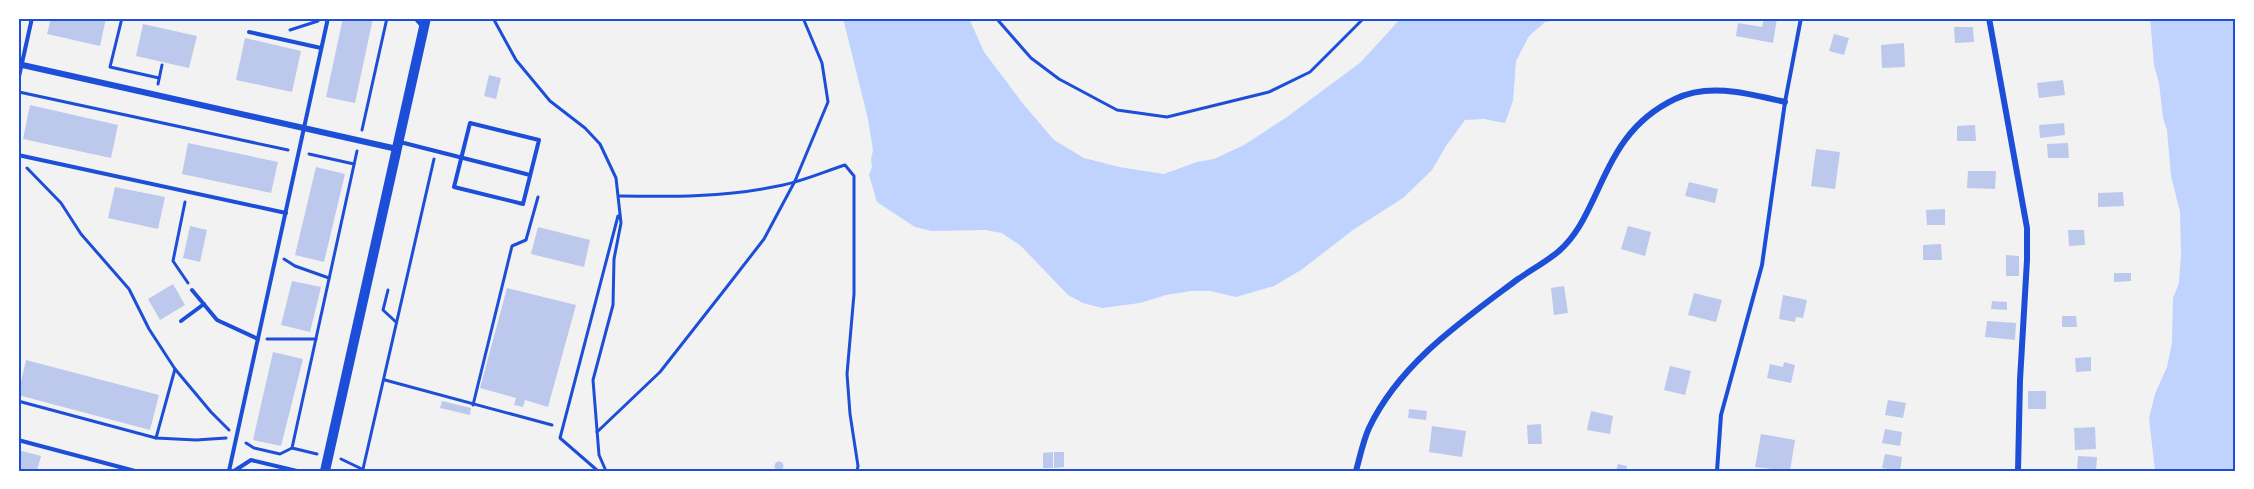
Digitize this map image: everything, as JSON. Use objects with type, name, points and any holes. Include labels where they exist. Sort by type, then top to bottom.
[{"type":"main road","points":[[325,471],[425,23]]},
{"type":"street","points":[[1989,18],[2027,228],[2018,471]]},
{"type":"street","points":[[20,65],[360,141],[398,145]]},
{"type":"street","points":[[1356,471],[1368,429],[1389,393],[1433,346],[1539,263],[1559,251],[1581,226],[1613,157],[1626,136],[1650,114],[1676,98],[1708,89],[1785,102]]},
{"type":"lane","points":[[18,81],[32,18]]},
{"type":"lane","points":[[232,471],[237,438],[327,18]]},
{"type":"lane","points":[[415,18],[425,23]]},
{"type":"lane","points":[[1717,471],[1721,415],[1762,265],[1785,102],[1801,18]]},
{"type":"lane","points":[[249,32],[321,48]]},
{"type":"lane","points":[[470,123],[539,140],[523,204],[454,187],[461,158],[470,123]]},
{"type":"lane","points":[[398,145],[436,151],[530,175]]},
{"type":"lane","points":[[18,155],[286,213]]},
{"type":"lane","points":[[192,290],[217,321],[258,339]]},
{"type":"lane","points":[[181,321],[204,304]]},
{"type":"lane","points":[[18,440],[135,471]]},
{"type":"lane","points":[[232,471],[251,460],[297,471]]},
{"type":"lane","points":[[270,471],[271,465]]},
{"type":"path","points":[[122,18],[110,67],[159,78]]},
{"type":"path","points":[[271,37],[327,18]]},
{"type":"path","points":[[23,165],[61,203],[81,234],[129,289],[149,329],[175,369],[211,412],[237,438],[254,448],[280,454],[292,448],[387,18]]},
{"type":"path","points":[[493,18],[516,60],[550,101],[585,128],[600,144],[616,178],[620,196],[621,223],[614,260],[613,305],[593,380],[599,455],[606,471]]},
{"type":"path","points":[[597,432],[660,372],[758,248],[795,181],[828,102],[822,63],[803,18]]},
{"type":"path","points":[[996,18],[1031,58],[1059,80],[1117,110],[1167,117],[1269,93],[1310,72],[1364,18]]},
{"type":"path","points":[[156,95],[162,65]]},
{"type":"path","points":[[18,91],[354,164]]},
{"type":"path","points":[[343,459],[364,470],[436,151]]},
{"type":"path","points":[[620,196],[709,195],[780,186],[845,165],[854,176],[854,294],[847,374],[857,471]]},
{"type":"path","points":[[187,192],[173,261],[192,290]]},
{"type":"path","points":[[473,405],[512,246],[526,240],[538,196]]},
{"type":"path","points":[[598,471],[560,438],[620,212]]},
{"type":"path","points":[[277,254],[295,266],[329,278]]},
{"type":"path","points":[[388,290],[383,310],[396,322]]},
{"type":"path","points":[[258,339],[316,339]]},
{"type":"path","points":[[156,438],[175,369]]},
{"type":"path","points":[[385,380],[552,425]]},
{"type":"path","points":[[18,401],[156,438],[196,440],[237,438]]},
{"type":"path","points":[[353,464],[353,471]]},
{"type":"water","points":[[843,18],[969,18],[984,52],[1054,140],[1084,158],[1119,167],[1164,174],[1197,162],[1214,159],[1244,145],[1287,117],[1361,62],[1401,18],[1569,18],[1545,22],[1529,36],[1516,61],[1513,101],[1505,123],[1484,119],[1465,120],[1432,170],[1403,198],[1353,230],[1301,270],[1274,286],[1236,297],[1211,291],[1191,291],[1166,295],[1140,303],[1102,308],[1083,303],[1068,295],[1021,246],[1002,233],[985,230],[932,231],[915,227],[877,202],[869,175],[873,150],[868,119]]},
{"type":"water","points":[[2150,18],[2236,18],[2236,471],[2155,471],[2149,418],[2155,394],[2167,367],[2172,343],[2173,298],[2179,283],[2181,255],[2180,212],[2171,176],[2167,130],[2154,65]]},
{"type":"building","points":[[51,18],[106,18],[100,46],[47,34]]},
{"type":"building","points":[[343,18],[373,18],[355,103],[326,97]]},
{"type":"building","points":[[1764,18],[1777,18],[1773,43],[1736,36],[1738,23],[1762,27]]},
{"type":"building","points":[[143,24],[197,36],[189,68],[136,56]]},
{"type":"building","points":[[1954,27],[1973,27],[1974,42],[1955,43]]},
{"type":"building","points":[[1834,34],[1849,38],[1844,55],[1829,51]]},
{"type":"building","points":[[245,38],[301,51],[292,92],[236,80]]},
{"type":"building","points":[[1904,43],[1905,67],[1882,68],[1881,45]]},
{"type":"building","points":[[489,75],[501,78],[496,99],[484,96]]},
{"type":"building","points":[[2063,80],[2065,95],[2039,98],[2037,83]]},
{"type":"building","points":[[30,105],[118,125],[111,158],[23,139]]},
{"type":"building","points":[[2064,123],[2065,135],[2040,138],[2039,125]]},
{"type":"building","points":[[1975,125],[1976,141],[1957,141],[1957,126]]},
{"type":"building","points":[[188,143],[278,162],[271,193],[182,174]]},
{"type":"building","points":[[2068,143],[2069,158],[2048,158],[2047,144]]},
{"type":"building","points":[[1816,149],[1840,152],[1835,189],[1811,186]]},
{"type":"building","points":[[316,167],[345,174],[324,262],[295,255]]},
{"type":"building","points":[[1968,171],[1996,171],[1995,189],[1967,188]]},
{"type":"building","points":[[1689,182],[1718,189],[1715,203],[1685,196]]},
{"type":"building","points":[[115,187],[165,197],[158,229],[108,218]]},
{"type":"building","points":[[2123,192],[2124,206],[2098,207],[2098,193]]},
{"type":"building","points":[[1945,209],[1945,225],[1927,225],[1926,210]]},
{"type":"building","points":[[190,226],[207,230],[200,262],[183,258]]},
{"type":"building","points":[[1628,226],[1651,232],[1645,256],[1621,249]]},
{"type":"building","points":[[538,227],[590,240],[584,267],[531,254]]},
{"type":"building","points":[[2068,230],[2084,230],[2085,245],[2069,246]]},
{"type":"building","points":[[1941,244],[1942,260],[1923,260],[1923,245]]},
{"type":"building","points":[[2006,255],[2019,256],[2019,276],[2006,276]]},
{"type":"building","points":[[2114,273],[2131,273],[2131,281],[2114,282]]},
{"type":"building","points":[[292,281],[321,287],[310,332],[281,325]]},
{"type":"building","points":[[173,284],[185,305],[160,320],[148,299]]},
{"type":"building","points":[[1564,286],[1568,313],[1554,315],[1551,288]]},
{"type":"building","points":[[507,288],[576,305],[548,407],[525,400],[523,407],[514,405],[516,398],[480,388]]},
{"type":"building","points":[[1694,293],[1722,300],[1716,322],[1688,315]]},
{"type":"building","points":[[1783,295],[1807,300],[1803,318],[1796,317],[1795,322],[1779,319]]},
{"type":"building","points":[[1992,301],[2007,302],[2007,310],[1991,309]]},
{"type":"building","points":[[2062,316],[2076,316],[2077,327],[2062,327]]},
{"type":"building","points":[[1987,321],[2016,323],[2015,340],[1985,337]]},
{"type":"building","points":[[273,352],[303,359],[281,446],[253,440]]},
{"type":"building","points":[[2091,357],[2091,371],[2076,372],[2075,358]]},
{"type":"building","points":[[26,360],[159,395],[150,430],[18,395]]},
{"type":"building","points":[[1784,362],[1795,365],[1791,383],[1767,378],[1770,364],[1783,367]]},
{"type":"building","points":[[1670,366],[1691,371],[1685,395],[1664,390]]},
{"type":"building","points":[[2028,391],[2046,391],[2046,409],[2028,409]]},
{"type":"building","points":[[1888,400],[1906,403],[1903,418],[1885,415]]},
{"type":"building","points":[[442,401],[471,408],[470,415],[440,408]]},
{"type":"building","points":[[1409,409],[1427,411],[1426,420],[1408,418]]},
{"type":"building","points":[[1591,411],[1613,416],[1610,434],[1587,430]]},
{"type":"building","points":[[1541,424],[1542,444],[1528,444],[1527,425]]},
{"type":"building","points":[[1432,426],[1466,431],[1462,457],[1429,452]]},
{"type":"building","points":[[2095,427],[2096,449],[2075,450],[2074,428]]},
{"type":"building","points":[[1885,429],[1902,432],[1900,446],[1882,443]]},
{"type":"building","points":[[1761,434],[1795,440],[1790,471],[1755,467]]},
{"type":"building","points":[[18,450],[41,456],[37,471],[18,471]]},
{"type":"building","points":[[1053,452],[1053,468],[1043,468],[1043,453]]},
{"type":"building","points":[[1054,452],[1064,452],[1064,467],[1054,468]]},
{"type":"building","points":[[1885,454],[1902,457],[1900,471],[1882,468]]},
{"type":"building","points":[[2078,456],[2097,457],[2096,471],[2077,471]]},
{"type":"building","points":[[779,462],[783,466],[779,470],[775,466]]},
{"type":"building","points":[[1618,464],[1627,466],[1626,471],[1616,471]]}]
